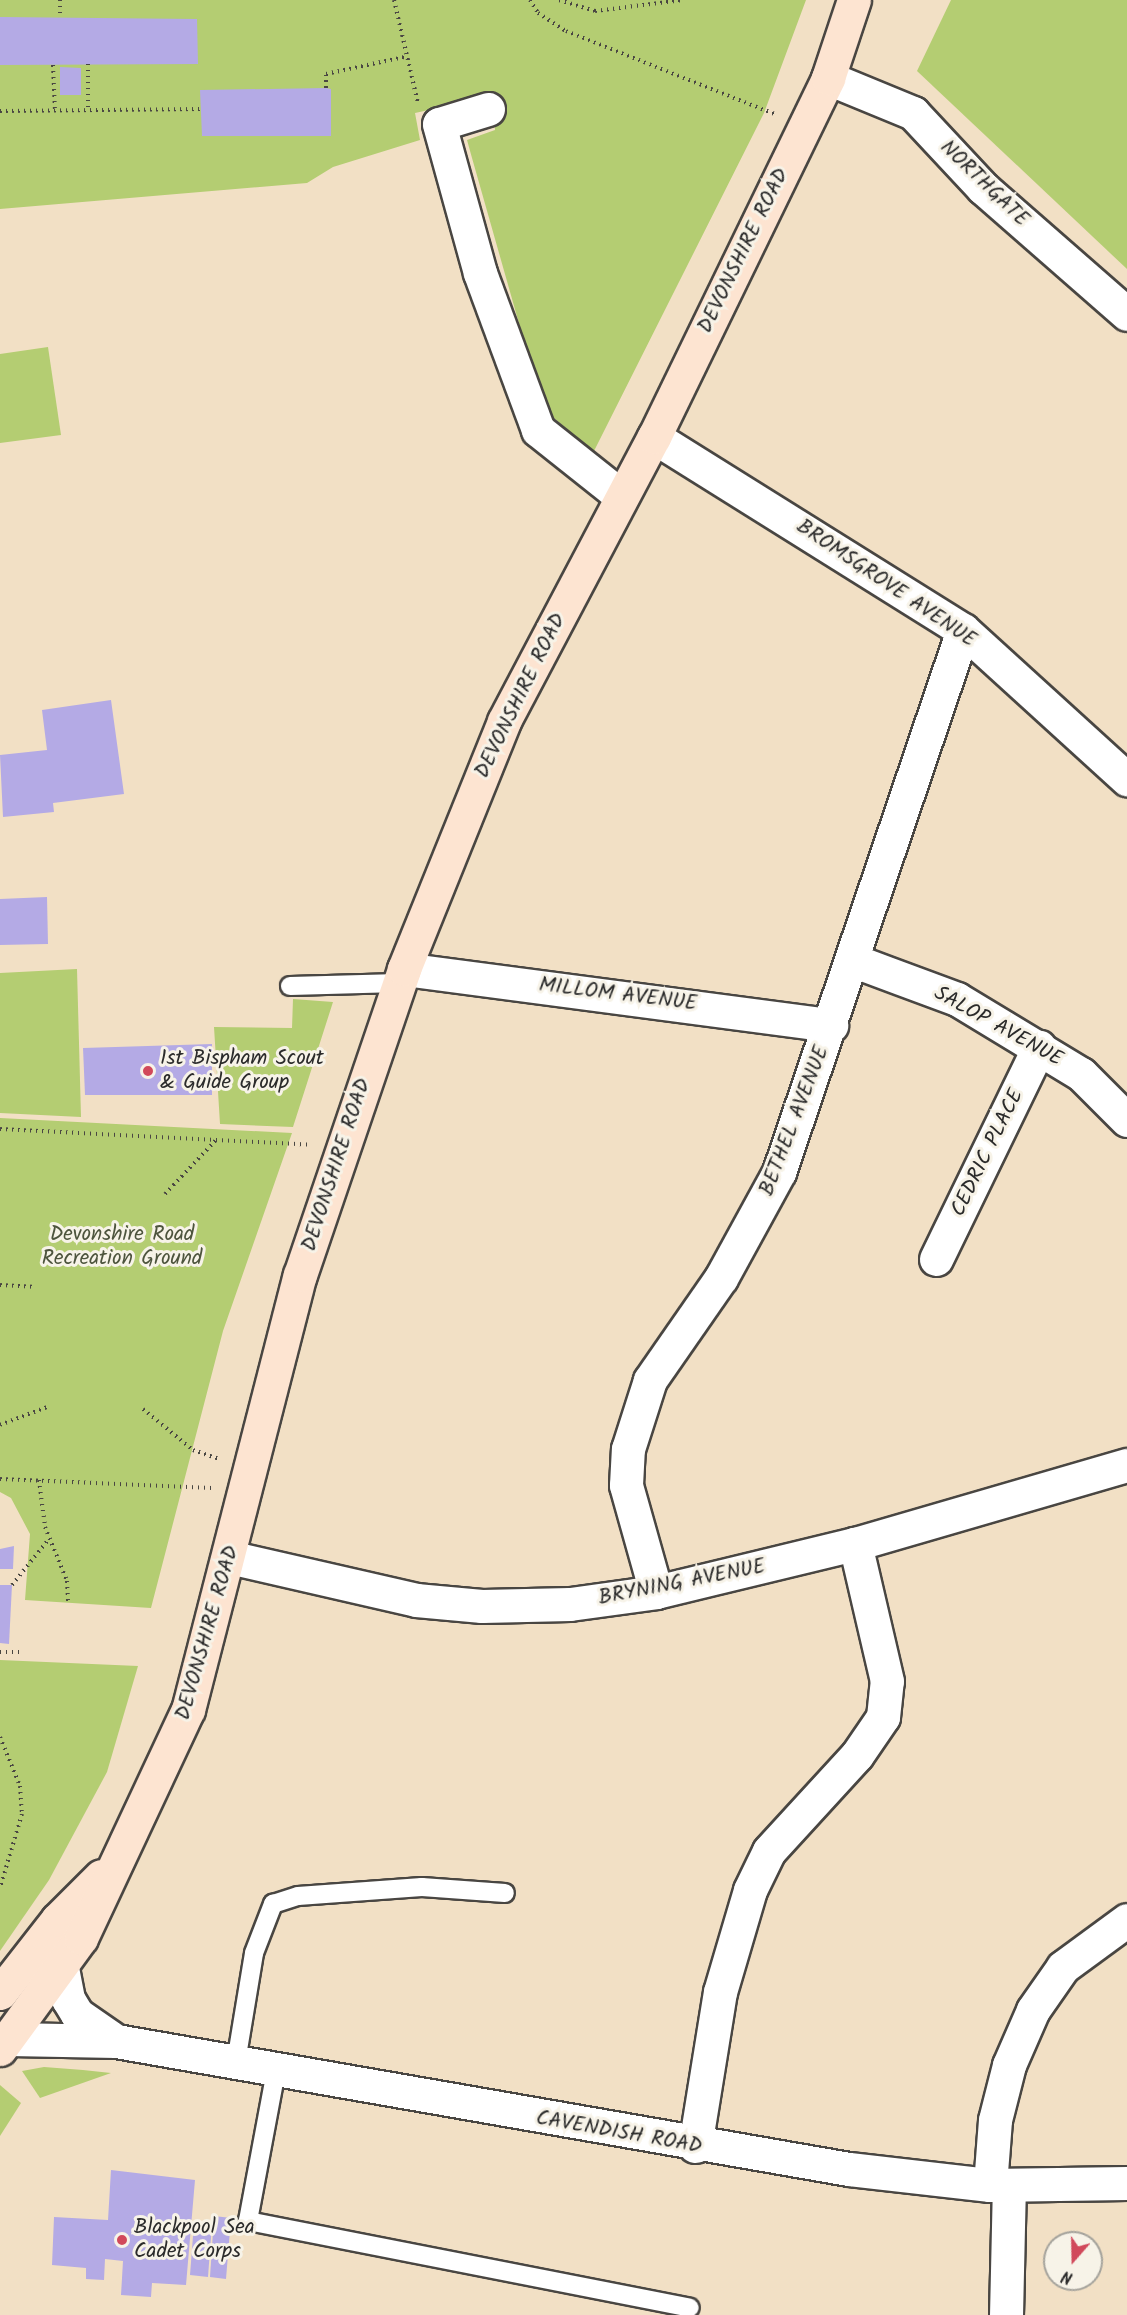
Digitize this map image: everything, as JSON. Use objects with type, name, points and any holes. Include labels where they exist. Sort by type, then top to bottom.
[{"type":"main road","name":"DEVONSHIRE ROAD","points":[[5,2044],[62,1968],[120,1858],[188,1710],[251,1480],[300,1275],[401,976],[504,721],[654,437],[806,119],[828,78],[854,0]]},
{"type":"main road","name":"DEVONSHIRE ROAD","points":[[0,1992],[57,1920],[120,1858]]},
{"type":"street","name":"NORTHGATE","points":[[828,78],[913,113],[983,188],[1127,314]]},
{"type":"street","points":[[488,110],[439,124],[480,273],[538,430],[621,496]]},
{"type":"street","name":"BROMSGROVE AVENUE","points":[[654,437],[963,630],[1127,779]]},
{"type":"street","name":"BETHEL AVENUE","points":[[656,1592],[626,1485],[628,1449],[650,1380],[732,1260],[779,1172],[831,1025],[963,630]]},
{"type":"street","name":"SALOP AVENUE","points":[[852,960],[957,999],[1039,1047],[1107,1096],[1127,1120]]},
{"type":"street","name":"MILLOM AVENUE","points":[[401,976],[831,1025]]},
{"type":"street","name":"CEDRIC PLACE","points":[[936,1259],[1039,1047]]},
{"type":"street","name":"BRYNING AVENUE","points":[[229,1557],[406,1598],[482,1606],[570,1604],[656,1592],[855,1544],[1127,1465]]},
{"type":"street","points":[[695,2146],[720,1992],[750,1890],[769,1851],[857,1755],[884,1718],[887,1682],[855,1544]]},
{"type":"street","points":[[1006,2315],[995,2120],[1009,2065],[1033,2010],[1063,1967],[1127,1920]]},
{"type":"street","name":"CAVENDISH ROAD","points":[[62,1968],[65,1991],[77,2014],[116,2042]]},
{"type":"street","name":"CAVENDISH ROAD","points":[[5,2044],[116,2042],[695,2146],[1000,2185],[1127,2183]]},
{"type":"lane","points":[[290,986],[401,976]]},
{"type":"lane","points":[[236,2062],[254,1953],[273,1904],[298,1896],[422,1887],[505,1893]]},
{"type":"lane","points":[[276,2071],[248,2221],[690,2308]]},
{"type":"path","points":[[60,0],[60,18]]},
{"type":"path","points":[[394,0],[412,98],[439,124]]},
{"type":"path","points":[[530,0],[538,13],[566,32],[764,112],[806,119]]},
{"type":"path","points":[[559,0],[595,11],[683,0]]},
{"type":"path","points":[[326,88],[326,74],[404,57]]},
{"type":"path","points":[[53,64],[55,110]]},
{"type":"path","points":[[88,64],[88,110]]},
{"type":"path","points":[[0,111],[201,109]]},
{"type":"path","points":[[0,1129],[343,1148]]},
{"type":"path","points":[[165,1194],[217,1140]]},
{"type":"path","points":[[0,1285],[33,1287]]},
{"type":"path","points":[[0,1425],[50,1406]]},
{"type":"path","points":[[143,1409],[193,1450],[251,1480]]},
{"type":"path","points":[[0,1479],[251,1480]]},
{"type":"path","points":[[39,1480],[48,1540],[67,1581],[68,1602]]},
{"type":"path","points":[[12,1585],[48,1540]]},
{"type":"path","points":[[0,1652],[22,1652]]},
{"type":"path","points":[[0,1737],[20,1786],[22,1814],[0,1888]]},
{"type":"green space","points":[[0,0],[806,0],[764,113],[593,453],[543,408],[472,158],[467,140],[495,130],[493,96],[415,113],[420,140],[333,167],[307,183],[0,209]]},
{"type":"green space","points":[[951,0],[1127,0],[1127,269],[917,71]]},
{"type":"green space","points":[[48,347],[61,435],[0,443],[0,354]]},
{"type":"green space","points":[[77,969],[81,1117],[0,1113],[0,973]]},
{"type":"green space","points":[[293,999],[333,1002],[293,1127],[220,1124],[214,1027],[292,1028]]},
{"type":"green space","name":"Devonshire Road Recreation Ground","points":[[0,1118],[292,1133],[223,1331],[151,1608],[25,1600],[30,1534],[11,1498],[0,1492]]},
{"type":"green space","points":[[0,1660],[138,1666],[107,1772],[49,1880],[0,1951]]},
{"type":"green space","points":[[44,2067],[111,2073],[40,2098],[22,2071]]},
{"type":"green space","points":[[0,2085],[21,2103],[0,2136]]},
{"type":"building","points":[[0,17],[197,19],[198,64],[0,65]]},
{"type":"building","points":[[60,67],[81,68],[81,95],[60,95]]},
{"type":"building","points":[[331,89],[331,136],[202,136],[200,90]]},
{"type":"building","points":[[111,700],[124,794],[53,803],[54,812],[3,817],[0,755],[47,750],[42,710]]},
{"type":"building","points":[[47,897],[48,944],[0,945],[0,899]]},
{"type":"building","name":"1st Bispham Scout & Guide Group","points":[[212,1044],[212,1095],[85,1095],[83,1048]]},
{"type":"building","points":[[14,1546],[13,1569],[0,1569],[0,1549]]},
{"type":"building","points":[[0,1585],[12,1585],[9,1644],[0,1643]]},
{"type":"building","name":"Blackpool Sea Cadet Corps","points":[[111,2170],[195,2180],[186,2285],[152,2283],[151,2297],[121,2295],[123,2261],[105,2259],[104,2280],[86,2279],[86,2268],[52,2265],[54,2217],[108,2220]]},
{"type":"building","points":[[214,2216],[231,2218],[226,2279],[210,2277]]},
{"type":"building","points":[[194,2223],[212,2224],[208,2277],[190,2275]]},
{"type":"place","name":"1st Bispham Scout & Guide Group","points":[[148,1071]]},
{"type":"place","name":"Blackpool Sea Cadet Corps","points":[[122,2240]]}]
